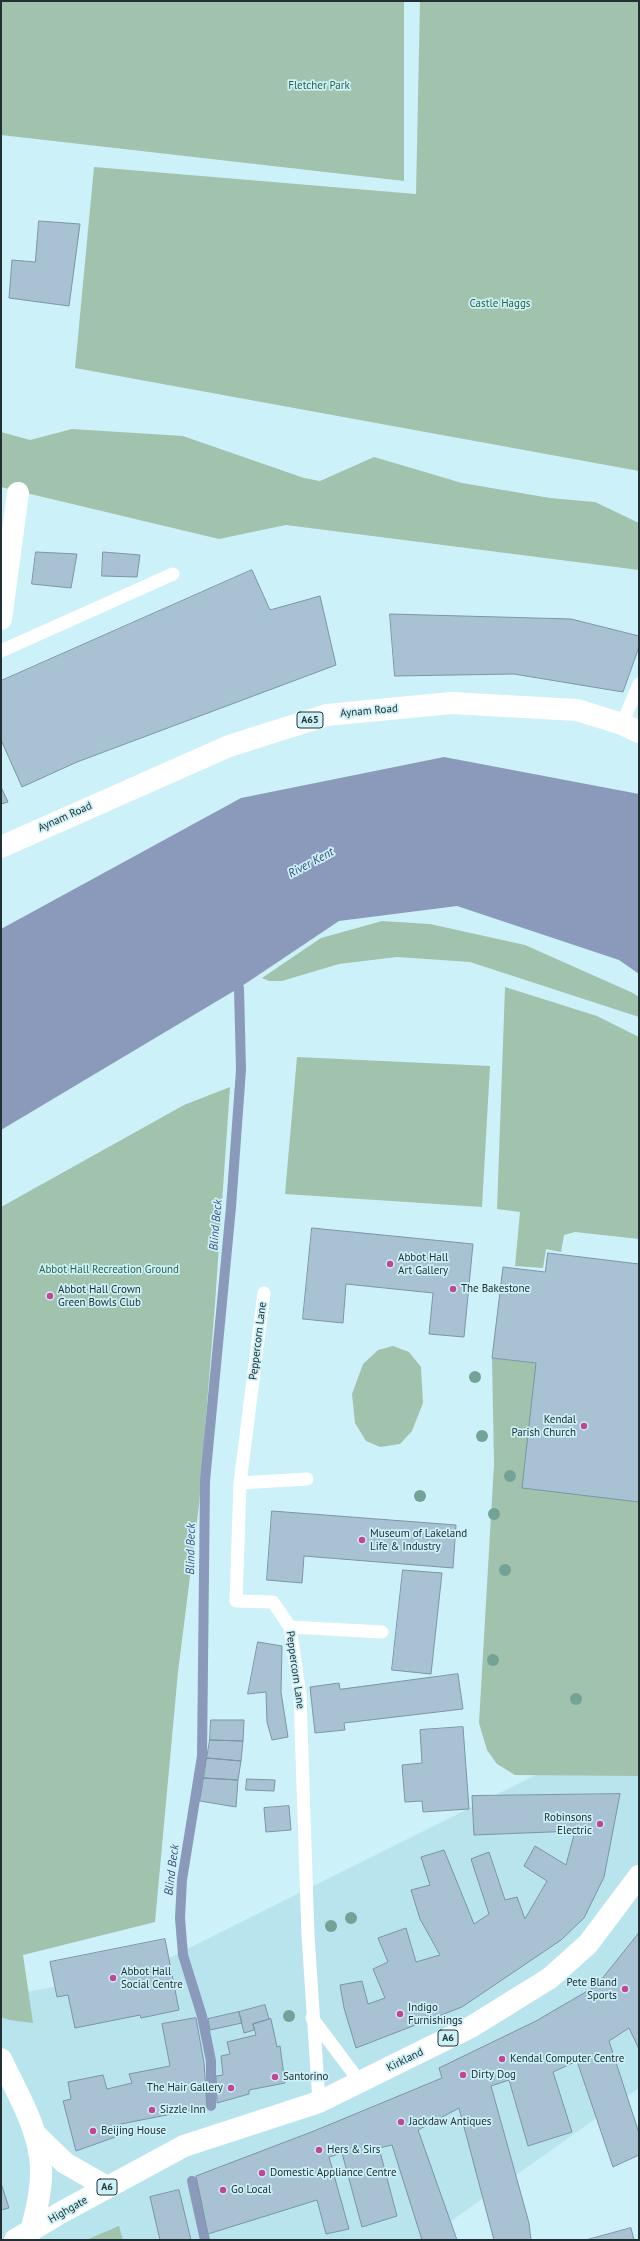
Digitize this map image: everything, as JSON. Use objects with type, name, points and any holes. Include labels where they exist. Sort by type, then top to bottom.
[{"type":"main road","points":[[1,619],[18,493]]},
{"type":"main road","name":"Aynam Road","points":[[1,847],[229,746],[327,715],[451,703],[577,710],[630,728]]},
{"type":"main road","name":"Kirkland","points":[[184,2146],[318,2102],[471,2027],[550,1978],[588,1944],[639,1876]]},
{"type":"main road","points":[[1,2060],[36,2135],[41,2168],[38,2198],[23,2236]]},
{"type":"main road","points":[[36,2135],[65,2163],[107,2187]]},
{"type":"main road","name":"Highgate","points":[[23,2236],[107,2187],[184,2146]]},
{"type":"lane","points":[[1,651],[173,574]]},
{"type":"lane","points":[[630,728],[639,684]]},
{"type":"lane","name":"Peppercorn Lane","points":[[264,1293],[240,1483],[236,1601],[273,1602],[290,1627],[300,1695],[312,2018],[318,2102]]},
{"type":"lane","points":[[240,1483],[306,1479]]},
{"type":"lane","points":[[290,1627],[382,1632]]},
{"type":"lane","points":[[312,2018],[360,2082]]},
{"type":"shaded area","points":[[639,1732],[639,2088],[424,2240],[1,2240],[1,1997],[147,1969],[590,1748]]},
{"type":"green space","name":"Fletcher Park","points":[[1,1],[404,1],[404,181],[1,135]]},
{"type":"green space","name":"Castle Haggs","points":[[420,1],[639,1],[639,471],[75,368],[94,167],[416,194]]},
{"type":"green space","points":[[72,429],[183,436],[304,478],[320,481],[374,457],[462,483],[550,498],[595,502],[639,523],[639,570],[286,525],[219,539],[1,487],[1,432],[30,440]]},
{"type":"green space","points":[[382,921],[430,924],[525,945],[633,993],[639,997],[639,1017],[470,962],[397,957],[339,964],[282,981],[269,981],[262,978],[321,938]]},
{"type":"green space","points":[[505,987],[597,1016],[639,1037],[639,1239],[575,1232],[564,1235],[561,1252],[546,1249],[543,1268],[515,1266],[520,1212],[497,1209]]},
{"type":"green space","points":[[297,1057],[490,1066],[482,1207],[285,1194]]},
{"type":"green space","name":"Abbot Hall Recreation Ground","points":[[230,1087],[199,1505],[178,1672],[155,1922],[23,1955],[33,2023],[9,2020],[1,2017],[1,1207],[184,1105]]},
{"type":"green space","points":[[393,1346],[409,1352],[421,1367],[423,1403],[412,1431],[400,1444],[380,1447],[366,1441],[355,1423],[352,1394],[363,1364],[378,1350]]},
{"type":"green space","points":[[492,1358],[536,1363],[639,1502],[639,1776],[515,1775],[497,1764],[487,1750],[479,1723],[494,1464]]},
{"type":"green space","points":[[119,2226],[123,2240],[86,2240]]},
{"type":"water","name":"River Kent","points":[[444,757],[639,794],[639,974],[619,960],[457,906],[339,921],[239,988],[1,1130],[1,929],[241,798]]},
{"type":"building","points":[[39,221],[80,224],[69,306],[9,298],[12,260],[35,262]]},
{"type":"building","points":[[36,552],[77,554],[71,588],[32,584]]},
{"type":"building","points":[[103,552],[140,555],[137,577],[102,576]]},
{"type":"building","points":[[252,570],[270,610],[320,596],[336,665],[77,762],[22,787],[1,740],[1,681]]},
{"type":"building","points":[[390,614],[571,619],[639,636],[639,647],[623,692],[514,674],[395,676]]},
{"type":"building","points":[[1,787],[8,802],[1,804]]},
{"type":"building","name":"Abbot Hall Art Gallery","points":[[312,1228],[473,1244],[464,1337],[429,1334],[433,1293],[346,1284],[343,1323],[303,1319]]},
{"type":"building","name":"Kendal Parish Church","points":[[548,1253],[639,1264],[639,1502],[522,1488],[536,1363],[492,1358],[503,1267],[545,1272]]},
{"type":"building","name":"Museum of Lakeland Life & Industry","points":[[272,1511],[456,1525],[453,1568],[304,1556],[302,1583],[267,1580]]},
{"type":"building","points":[[403,1570],[442,1573],[431,1674],[392,1670]]},
{"type":"building","points":[[258,1642],[282,1646],[281,1692],[288,1737],[272,1740],[267,1722],[266,1692],[248,1694]]},
{"type":"building","points":[[458,1674],[463,1709],[344,1723],[345,1730],[315,1733],[310,1687],[339,1683],[340,1689]]},
{"type":"building","points":[[211,1720],[244,1720],[243,1741],[210,1740]]},
{"type":"building","points":[[463,1727],[469,1809],[423,1812],[422,1801],[405,1802],[402,1765],[422,1763],[420,1730]]},
{"type":"building","points":[[210,1740],[243,1741],[241,1761],[207,1758]]},
{"type":"building","points":[[207,1758],[241,1761],[238,1780],[204,1778]]},
{"type":"building","points":[[204,1778],[238,1780],[236,1807],[200,1801]]},
{"type":"building","points":[[247,1779],[275,1780],[274,1791],[246,1790]]},
{"type":"building","points":[[620,1794],[604,1877],[584,1918],[561,1940],[462,2007],[356,2048],[344,2008],[340,1985],[362,1981],[368,2004],[385,1998],[373,1969],[388,1962],[378,1938],[406,1928],[416,1962],[440,1955],[420,1919],[411,1890],[430,1885],[421,1857],[444,1850],[474,1924],[489,1914],[471,1859],[489,1852],[505,1900],[517,1897],[525,1919],[547,1881],[524,1866],[535,1846],[566,1865],[575,1831],[474,1835],[472,1796]]},
{"type":"building","points":[[289,1806],[291,1830],[266,1832],[264,1808]]},
{"type":"building","points":[[639,1933],[639,2049],[629,2028],[609,2041],[639,2133],[639,2155],[613,2167],[577,2061],[553,2072],[572,2132],[528,2146],[509,2080],[491,2086],[529,2223],[531,2240],[494,2240],[459,2108],[418,2130],[457,2240],[422,2240],[392,2145],[379,2148],[397,2216],[362,2227],[342,2153],[329,2157],[349,2229],[326,2234],[317,2200],[208,2234],[196,2176],[314,2131],[442,2078],[439,2068],[536,2021],[596,1986]]},
{"type":"building","name":"Abbot Hall Social Centre","points":[[165,1939],[179,2010],[141,2018],[140,2015],[75,2028],[68,1995],[57,1997],[50,1962]]},
{"type":"building","points":[[265,2005],[269,2019],[253,2024],[254,2030],[244,2033],[239,2012]]},
{"type":"building","points":[[239,2012],[242,2023],[210,2030],[208,2019]]},
{"type":"building","points":[[196,2018],[204,2063],[207,2107],[116,2125],[118,2136],[76,2151],[63,2101],[71,2099],[68,2082],[103,2075],[107,2089],[132,2083],[129,2074],[170,2066],[162,2024]]},
{"type":"building","points":[[271,2019],[277,2047],[280,2046],[285,2083],[249,2090],[249,2094],[217,2103],[216,2076],[223,2075],[221,2056],[230,2054],[227,2042],[256,2035],[253,2024]]},
{"type":"building","points":[[1,2183],[9,2208],[1,2210]]},
{"type":"building","points":[[179,2190],[191,2240],[160,2240],[150,2197]]},
{"type":"building","points":[[631,2228],[634,2240],[586,2240]]},
{"type":"waterway","name":"Blind Beck","points":[[211,2106],[211,2061],[202,2016],[183,1955],[180,1918],[182,1880],[202,1756],[205,1481],[231,1207],[241,1070],[239,988]]},
{"type":"waterway","name":"Blind Beck","points":[[192,2181],[205,2240]]},
{"type":"place","name":"Abbot Hall Art Gallery","points":[[390,1264]]},
{"type":"place","name":"The Bakestone","points":[[453,1289]]},
{"type":"place","name":"Abbot Hall Crown Green Bowls Club","points":[[50,1296]]},
{"type":"place","name":"Kendal Parish Church","points":[[584,1426]]},
{"type":"place","name":"Museum of Lakeland Life & Industry","points":[[362,1540]]},
{"type":"place","name":"Robinsons Electric","points":[[600,1824]]},
{"type":"place","name":"Abbot Hall Social Centre","points":[[113,1978]]},
{"type":"place","name":"Pete Bland Sports","points":[[625,1989]]},
{"type":"place","name":"Indigo Furnishings","points":[[400,2014]]},
{"type":"place","name":"Kendal Computer Centre","points":[[502,2059]]},
{"type":"place","name":"Dirty Dog","points":[[463,2075]]},
{"type":"place","name":"Santorino","points":[[275,2077]]},
{"type":"place","name":"The Hair Gallery","points":[[231,2088]]},
{"type":"place","name":"Sizzle Inn","points":[[152,2110]]},
{"type":"place","name":"Jackdaw Antiques","points":[[401,2122]]},
{"type":"place","name":"Beijing House","points":[[93,2131]]},
{"type":"place","name":"Hers & Sirs","points":[[319,2150]]},
{"type":"place","name":"Domestic Appliance Centre","points":[[262,2173]]},
{"type":"place","name":"Go Local","points":[[223,2190]]}]
